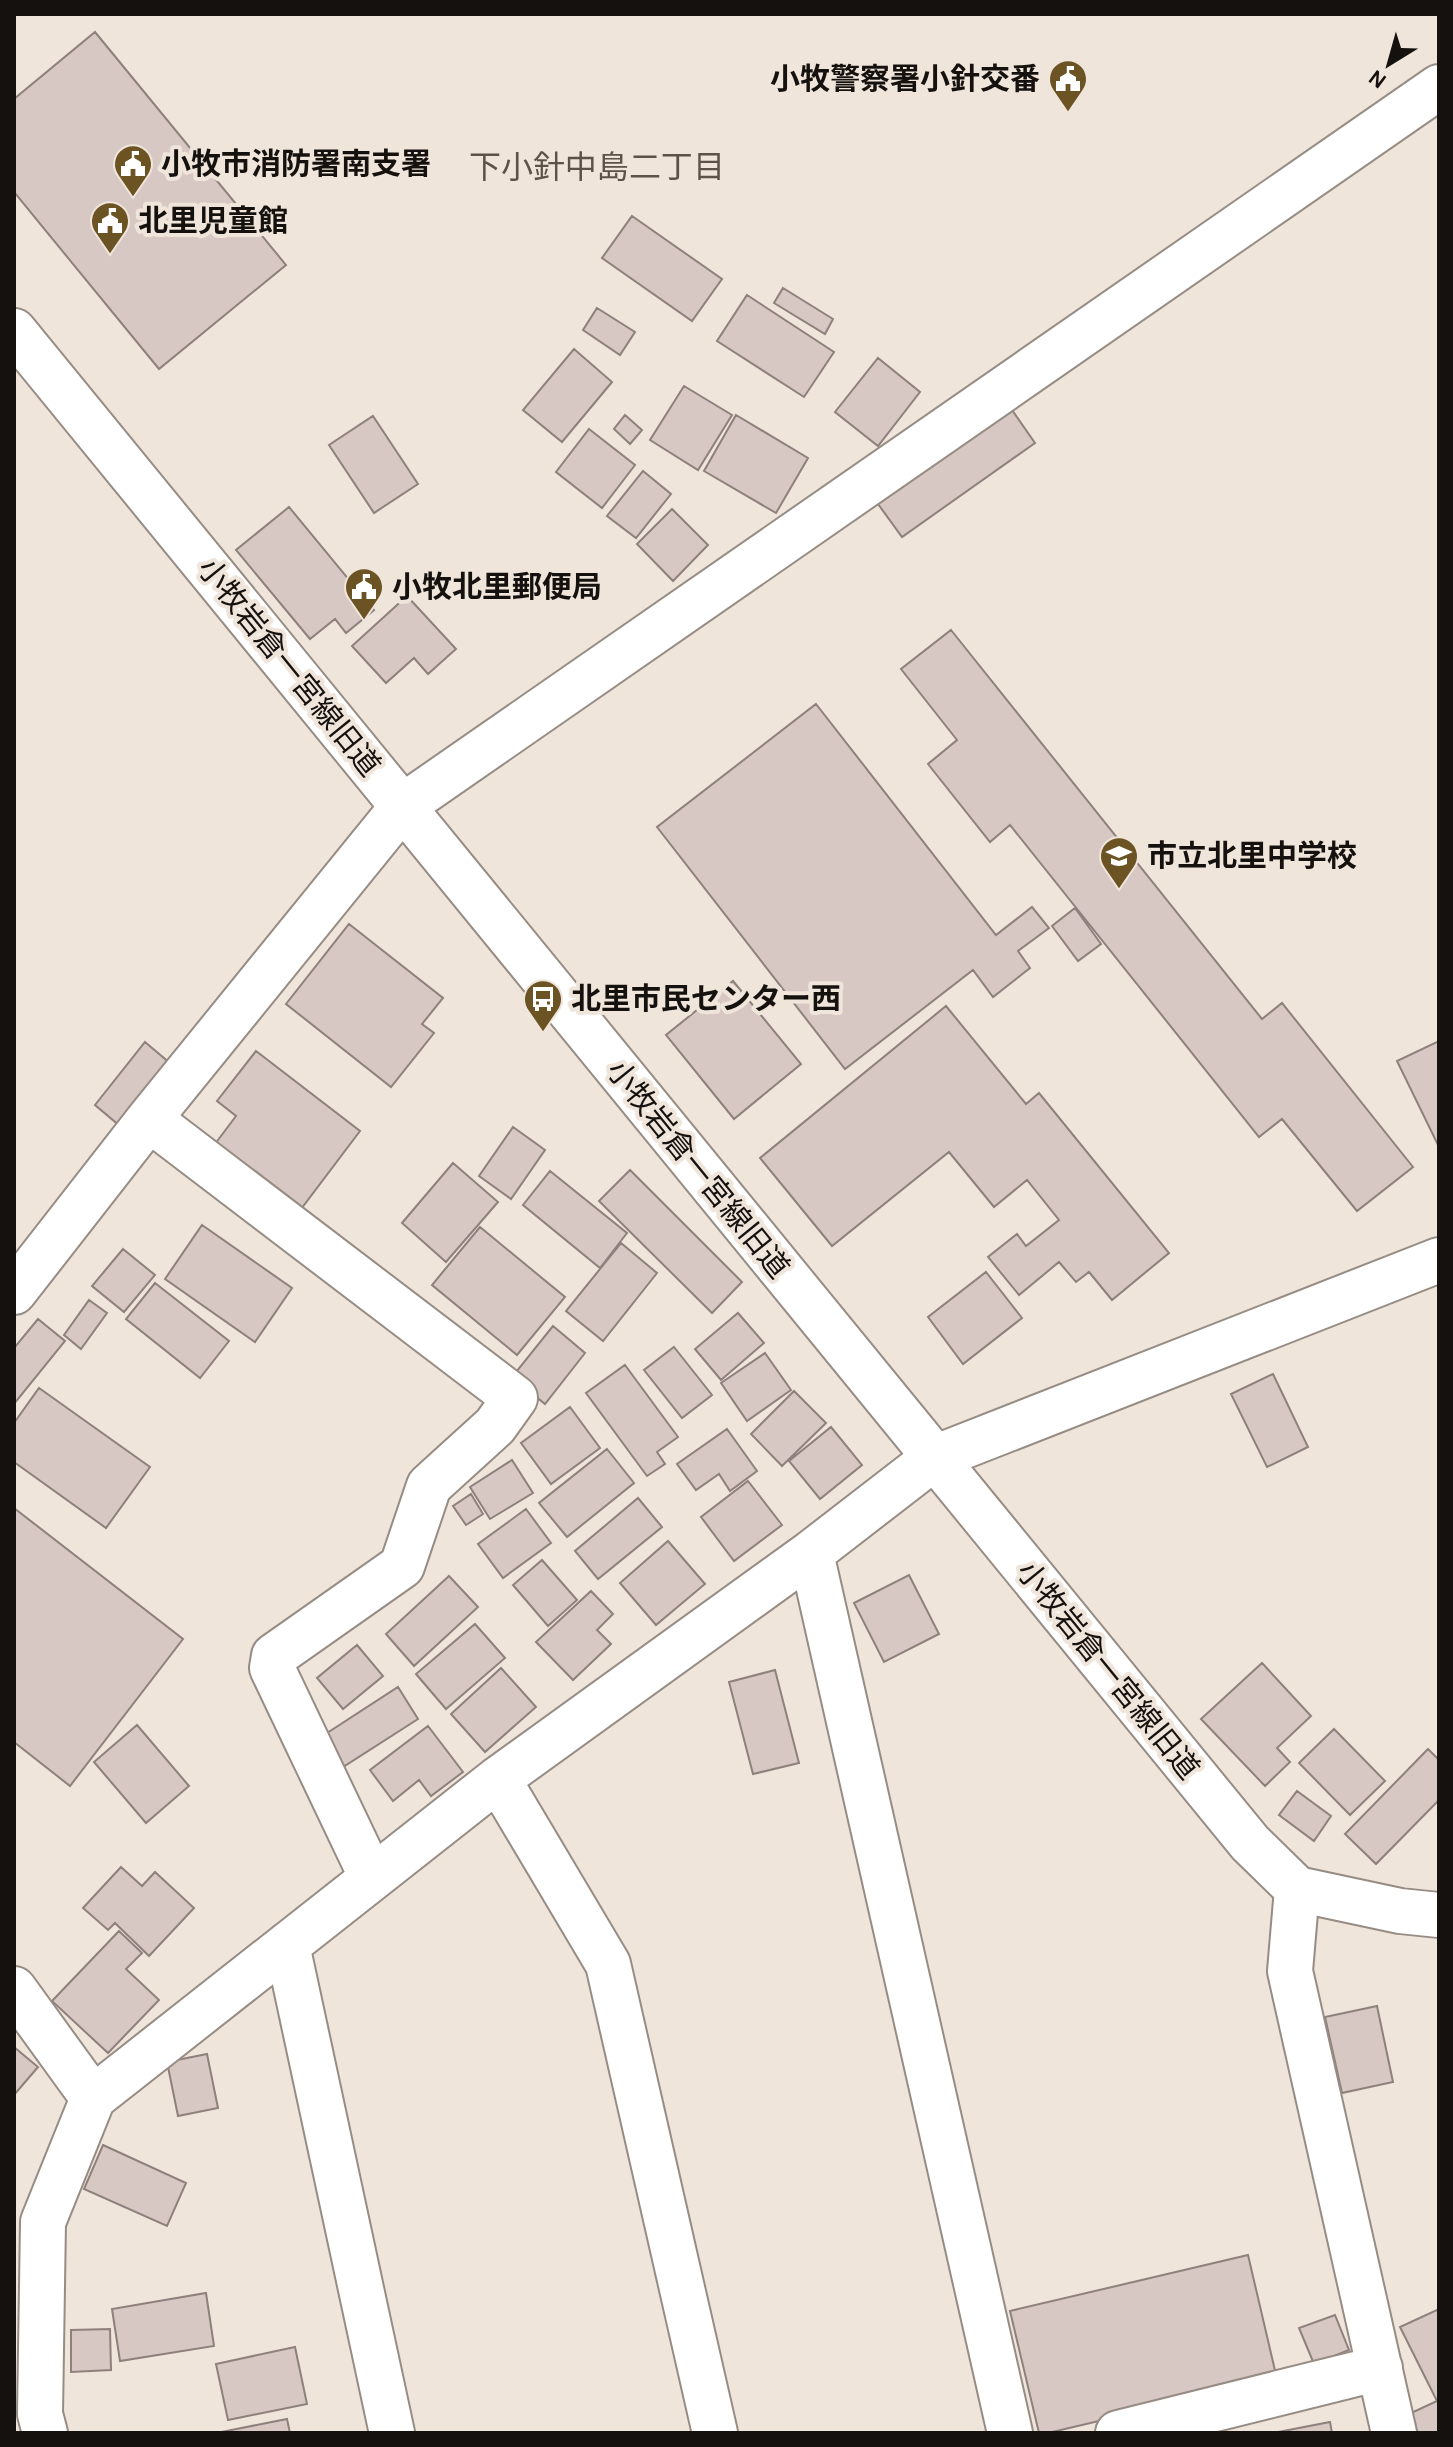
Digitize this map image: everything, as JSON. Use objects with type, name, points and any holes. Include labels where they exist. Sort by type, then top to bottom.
[{"type":"street","points":[[14,1292],[149,1119],[403,806],[1439,87]]},
{"type":"street","name":"小牧岩倉一宮線旧道","points":[[14,331],[1250,1843],[1297,1889]]},
{"type":"street","points":[[149,1119],[515,1398],[495,1426],[429,1486],[402,1566],[274,1656],[272,1668],[372,1878]]},
{"type":"street","points":[[45,2433],[40,2414],[43,2222],[93,2098],[498,1779],[811,1553],[934,1458],[1439,1260]]},
{"type":"street","points":[[811,1553],[1010,2433]]},
{"type":"street","points":[[498,1779],[608,1964],[715,2433]]},
{"type":"street","points":[[1394,2433],[1290,1971],[1297,1889],[1400,1911],[1439,1915]]},
{"type":"street","points":[[287,1945],[392,2433]]},
{"type":"street","points":[[14,1989],[93,2098]]},
{"type":"street","points":[[1118,2433],[1380,2368]]},
{"type":"building","points":[[95,32],[286,265],[159,369],[14,192],[14,99]]},
{"type":"building","points":[[632,216],[722,279],[692,321],[602,258]]},
{"type":"building","points":[[783,288],[833,319],[825,334],[774,303]]},
{"type":"building","points":[[747,295],[834,352],[804,397],[717,341]]},
{"type":"building","points":[[597,308],[635,332],[620,355],[583,330]]},
{"type":"building","points":[[574,349],[612,382],[562,442],[523,410]]},
{"type":"building","points":[[878,358],[920,392],[878,446],[835,412]]},
{"type":"building","points":[[684,386],[732,415],[698,470],[650,440]]},
{"type":"building","points":[[1012,410],[1035,443],[902,537],[878,504]]},
{"type":"building","points":[[625,415],[642,430],[630,444],[614,429]]},
{"type":"building","points":[[736,415],[808,458],[776,513],[704,471]]},
{"type":"building","points":[[373,416],[418,484],[374,513],[329,445]]},
{"type":"building","points":[[589,429],[635,465],[602,508],[556,472]]},
{"type":"building","points":[[643,471],[671,494],[636,538],[607,516]]},
{"type":"building","points":[[289,507],[374,610],[346,633],[335,619],[310,639],[236,550]]},
{"type":"building","points":[[672,509],[708,545],[673,581],[637,544]]},
{"type":"building","points":[[407,596],[456,649],[428,674],[414,658],[386,683],[352,646]]},
{"type":"building","points":[[951,630],[1262,1019],[1282,1003],[1413,1167],[1357,1211],[1282,1119],[1259,1137],[1010,825],[990,842],[928,764],[957,740],[901,669]]},
{"type":"building","points":[[816,704],[996,935],[1032,907],[1049,928],[1018,951],[1030,968],[993,997],[973,970],[845,1069],[657,827]]},
{"type":"building","points":[[1075,908],[1101,944],[1078,961],[1052,926]]},
{"type":"building","points":[[349,924],[443,998],[422,1024],[434,1033],[391,1087],[286,1004]]},
{"type":"building","points":[[733,981],[801,1064],[734,1119],[666,1035]]},
{"type":"building","points":[[946,1006],[1026,1104],[1039,1093],[1169,1253],[1112,1300],[1089,1272],[1076,1282],[1059,1262],[1019,1295],[988,1257],[1017,1234],[1026,1246],[1059,1220],[1027,1180],[994,1207],[949,1152],[832,1246],[760,1158]]},
{"type":"building","points":[[1439,1041],[1439,1147],[1397,1061]]},
{"type":"building","points":[[145,1042],[171,1064],[120,1126],[95,1105]]},
{"type":"building","points":[[256,1051],[360,1131],[298,1213],[212,1148],[236,1116],[217,1101]]},
{"type":"building","points":[[513,1127],[545,1150],[511,1199],[479,1176]]},
{"type":"building","points":[[453,1163],[498,1202],[446,1262],[402,1223]]},
{"type":"building","points":[[630,1170],[742,1282],[712,1313],[599,1201]]},
{"type":"building","points":[[550,1171],[627,1233],[600,1268],[523,1205]]},
{"type":"building","points":[[202,1225],[292,1288],[255,1342],[165,1279]]},
{"type":"building","points":[[480,1227],[565,1297],[517,1355],[432,1285]]},
{"type":"building","points":[[621,1243],[657,1273],[603,1341],[566,1311]]},
{"type":"building","points":[[123,1249],[155,1275],[124,1312],[92,1286]]},
{"type":"building","points":[[986,1272],[1022,1318],[963,1364],[928,1317]]},
{"type":"building","points":[[155,1283],[229,1341],[200,1378],[126,1319]]},
{"type":"building","points":[[89,1300],[107,1313],[81,1349],[64,1335]]},
{"type":"building","points":[[738,1313],[764,1343],[721,1380],[695,1349]]},
{"type":"building","points":[[38,1319],[65,1341],[14,1404],[14,1348]]},
{"type":"building","points":[[553,1326],[585,1353],[545,1404],[512,1377]]},
{"type":"building","points":[[674,1347],[712,1395],[682,1418],[644,1370]]},
{"type":"building","points":[[765,1353],[791,1390],[747,1421],[721,1383]]},
{"type":"building","points":[[625,1365],[678,1437],[657,1452],[665,1464],[647,1476],[586,1393]]},
{"type":"building","points":[[1273,1374],[1308,1447],[1267,1467],[1231,1394]]},
{"type":"building","points":[[39,1388],[150,1467],[106,1528],[14,1462],[14,1423]]},
{"type":"building","points":[[794,1391],[826,1423],[782,1466],[751,1434]]},
{"type":"building","points":[[570,1407],[600,1448],[551,1484],[521,1443]]},
{"type":"building","points":[[831,1427],[862,1465],[820,1499],[789,1461]]},
{"type":"building","points":[[727,1429],[757,1471],[730,1491],[719,1474],[696,1490],[677,1464]]},
{"type":"building","points":[[607,1449],[634,1483],[567,1537],[539,1503]]},
{"type":"building","points":[[512,1460],[533,1493],[490,1519],[470,1487]]},
{"type":"building","points":[[748,1481],[782,1525],[734,1561],[701,1517]]},
{"type":"building","points":[[471,1494],[483,1514],[466,1525],[453,1506]]},
{"type":"building","points":[[638,1498],[662,1527],[598,1579],[575,1551]]},
{"type":"building","points":[[14,1508],[183,1639],[70,1786],[14,1742]]},
{"type":"building","points":[[526,1509],[551,1543],[503,1578],[478,1544]]},
{"type":"building","points":[[668,1541],[705,1584],[656,1625],[620,1583]]},
{"type":"building","points":[[542,1560],[577,1600],[548,1626],[513,1585]]},
{"type":"building","points":[[909,1575],[939,1634],[884,1662],[854,1603]]},
{"type":"building","points":[[449,1576],[478,1607],[414,1666],[386,1634]]},
{"type":"building","points":[[591,1591],[613,1614],[597,1630],[611,1644],[573,1680],[536,1642]]},
{"type":"building","points":[[475,1624],[505,1658],[446,1709],[416,1674]]},
{"type":"building","points":[[357,1645],[383,1676],[343,1709],[317,1678]]},
{"type":"building","points":[[1262,1663],[1311,1716],[1277,1748],[1290,1762],[1265,1786],[1201,1719]]},
{"type":"building","points":[[501,1668],[536,1707],[485,1752],[451,1714]]},
{"type":"building","points":[[775,1670],[799,1763],[753,1774],[729,1682]]},
{"type":"building","points":[[398,1687],[418,1719],[343,1767],[324,1735]]},
{"type":"building","points":[[137,1725],[189,1786],[146,1823],[94,1762]]},
{"type":"building","points":[[428,1726],[463,1772],[431,1796],[419,1780],[393,1801],[370,1770]]},
{"type":"building","points":[[1334,1729],[1385,1781],[1350,1815],[1299,1763]]},
{"type":"building","points":[[1428,1749],[1439,1760],[1439,1800],[1376,1864],[1345,1834]]},
{"type":"building","points":[[1297,1791],[1331,1816],[1314,1841],[1279,1815]]},
{"type":"building","points":[[121,1867],[142,1886],[155,1872],[194,1908],[149,1956],[115,1923],[108,1930],[83,1908]]},
{"type":"building","points":[[119,1931],[142,1953],[126,1969],[159,2000],[108,2053],[52,2001]]},
{"type":"building","points":[[1377,2006],[1393,2082],[1342,2093],[1325,2017]]},
{"type":"building","points":[[14,2047],[38,2067],[14,2095]]},
{"type":"building","points":[[207,2054],[218,2108],[178,2116],[167,2062]]},
{"type":"building","points":[[103,2145],[186,2183],[167,2226],[84,2189]]},
{"type":"building","points":[[1248,2255],[1277,2379],[1039,2433],[1010,2311]]},
{"type":"building","points":[[206,2293],[214,2346],[120,2361],[112,2309]]},
{"type":"building","points":[[1439,2309],[1439,2433],[1418,2433],[1409,2414],[1437,2401],[1400,2327]]},
{"type":"building","points":[[1335,2315],[1349,2350],[1314,2364],[1299,2328]]},
{"type":"building","points":[[110,2329],[111,2370],[71,2372],[71,2330]]},
{"type":"building","points":[[295,2347],[307,2404],[228,2420],[216,2364]]},
{"type":"building","points":[[287,2419],[290,2433],[221,2433],[221,2432]]},
{"type":"building","points":[[1330,2422],[1332,2433],[1273,2433]]},
{"type":"place","name":"小牧警察署小針交番","points":[[1068,113]]},
{"type":"place","name":"小牧市消防署南支署","points":[[133,198]]},
{"type":"place","name":"北里児童館","points":[[110,255]]},
{"type":"place","name":"小牧北里郵便局","points":[[364,621]]},
{"type":"place","name":"市立北里中学校","points":[[1119,890]]},
{"type":"place","name":"北里市民センター西","points":[[543,1033]]},
{"type":"district","name":"下小針中島二丁目","points":[[597,167]]}]
